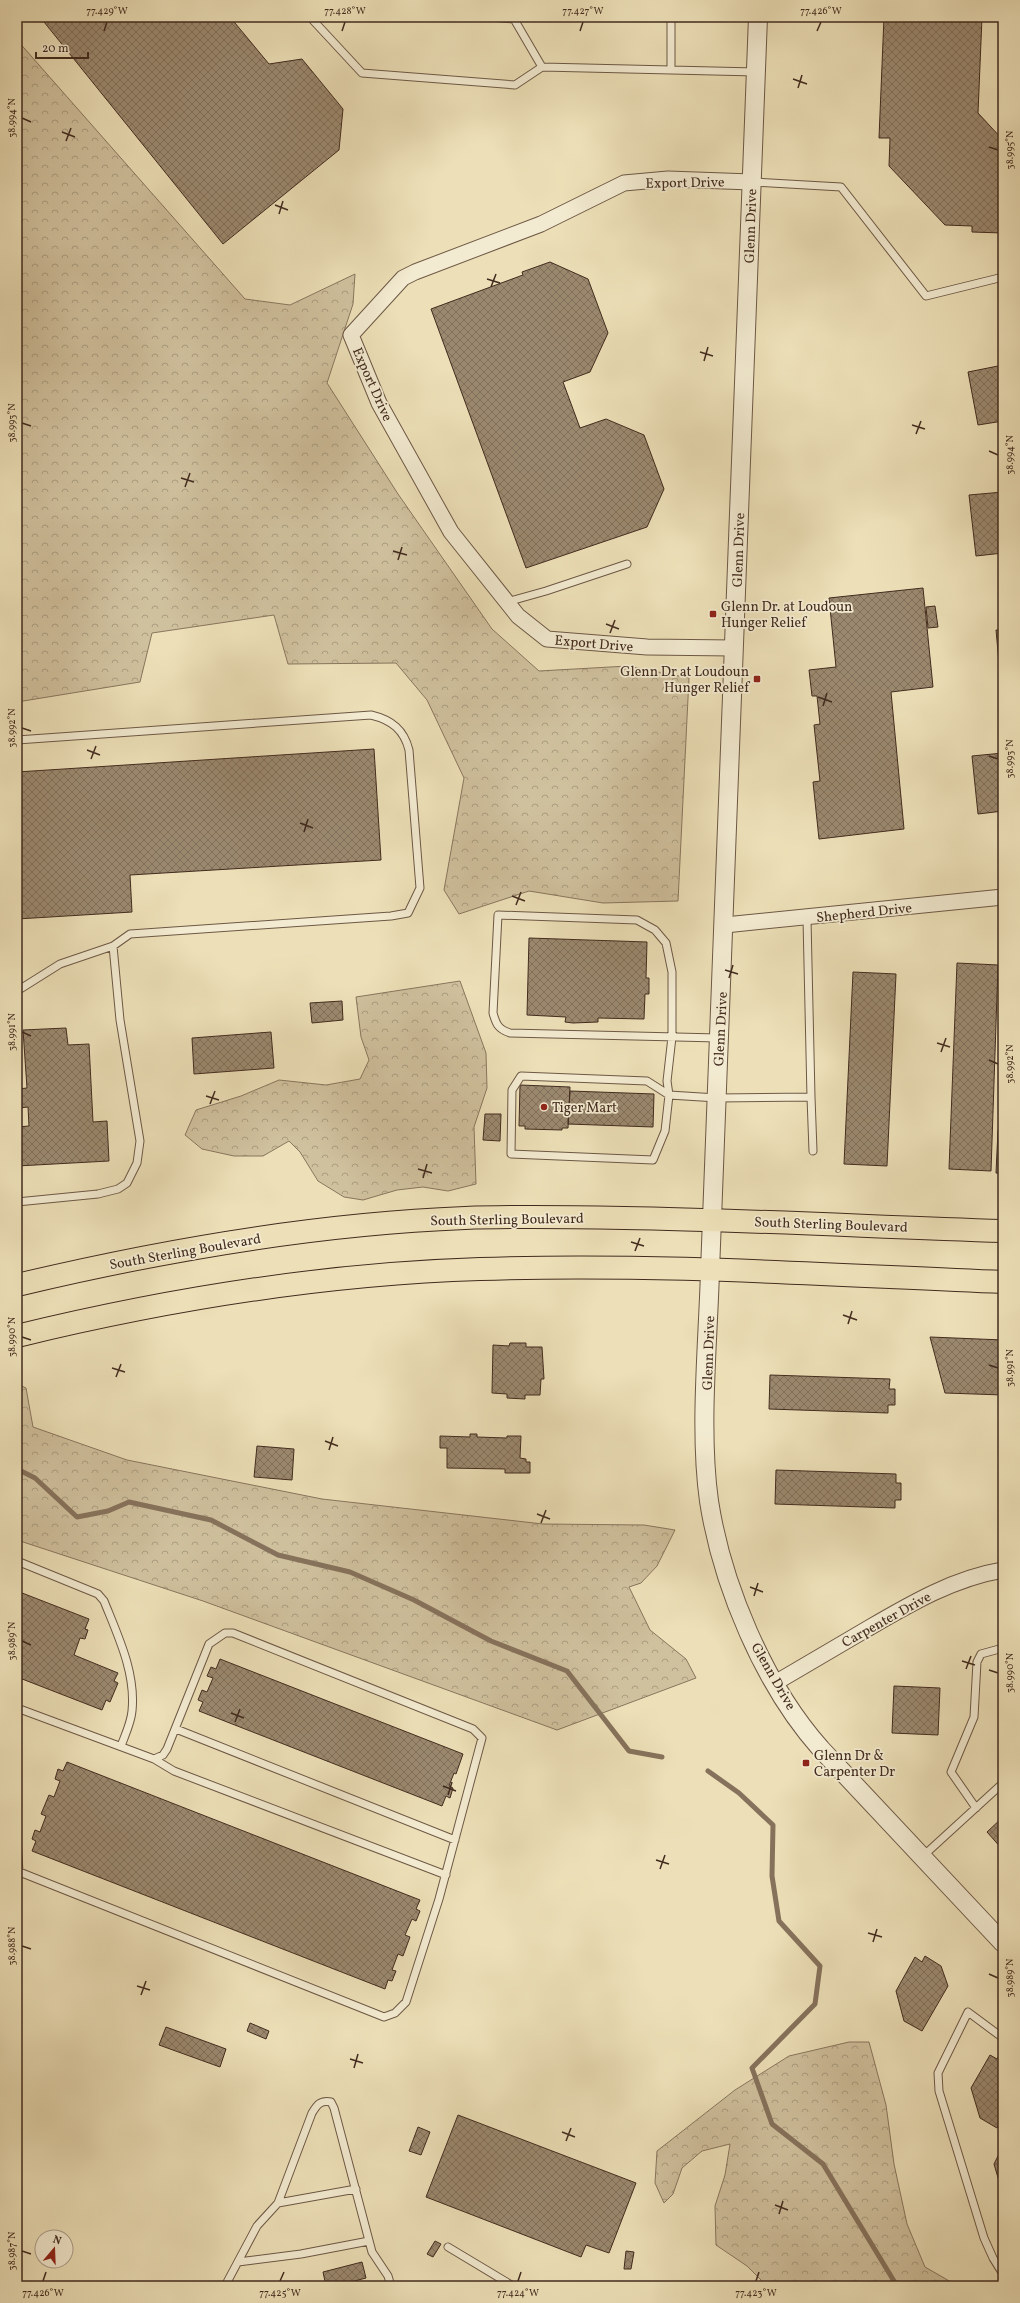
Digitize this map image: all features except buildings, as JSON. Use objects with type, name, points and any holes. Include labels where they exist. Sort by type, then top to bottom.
[{"type":"main road","name":"South Sterling Boulevard","points":[[17,1285],[145,1256],[229,1242],[391,1223],[465,1218],[545,1217],[713,1220],[1003,1231]]},
{"type":"main road","points":[[17,1336],[106,1314],[167,1303],[365,1276],[543,1267],[710,1271],[1003,1282]]},
{"type":"street","name":"Glenn Drive","points":[[758,17],[725,926],[710,1271],[706,1407],[706,1462],[709,1500],[717,1538],[739,1610],[757,1651],[775,1683],[818,1746],[1003,1943]]},
{"type":"street","name":"Export Drive","points":[[734,648],[647,647],[547,639],[518,616],[451,532],[379,404],[351,335],[403,278],[414,272],[541,224],[624,183],[668,179],[752,182]]},
{"type":"street","name":"Shepherd Drive","points":[[725,926],[807,919],[1003,897]]},
{"type":"street","name":"Carpenter Drive","points":[[775,1683],[891,1615],[945,1587],[989,1572],[1003,1570]]},
{"type":"lane","points":[[310,17],[362,73],[515,85],[542,67],[756,72]]},
{"type":"lane","points":[[492,17],[514,19],[542,67]]},
{"type":"lane","points":[[671,17],[671,70]]},
{"type":"lane","points":[[752,182],[841,187],[926,296],[1003,277]]},
{"type":"lane","points":[[507,602],[546,592],[627,564]]},
{"type":"lane","points":[[17,740],[372,715],[394,724],[407,742],[411,768],[420,888],[408,912],[391,916],[130,934],[113,946],[60,964],[17,990]]},
{"type":"lane","points":[[720,1038],[672,1037],[510,1033],[500,1030],[495,1023],[493,1013],[498,915],[637,920],[655,930],[666,943],[672,972],[672,1037],[667,1081],[669,1095],[665,1131],[653,1160],[511,1154],[512,1090],[521,1076],[647,1081],[669,1095],[717,1098],[811,1097]]},
{"type":"lane","points":[[807,919],[813,1151]]},
{"type":"lane","points":[[17,1202],[98,1194],[118,1189],[127,1183],[137,1163],[140,1141],[120,1020],[113,946]]},
{"type":"lane","points":[[17,1561],[98,1594],[104,1601],[127,1657],[131,1688],[132,1711],[120,1746]]},
{"type":"lane","points":[[17,1839],[18,1872],[384,2017],[395,2013],[406,2002],[446,1875],[481,1746],[482,1738],[480,1733],[234,1633],[225,1633],[209,1644],[167,1749],[163,1755],[154,1759]]},
{"type":"lane","points":[[976,1808],[951,1772],[974,1717],[977,1662],[981,1654],[1003,1648]]},
{"type":"lane","points":[[17,1708],[154,1759],[174,1771],[446,1875]]},
{"type":"lane","points":[[176,1729],[455,1840]]},
{"type":"lane","points":[[922,1857],[1003,1783]]},
{"type":"lane","points":[[1003,2038],[968,2012],[938,2073],[940,2091],[984,2238],[993,2258],[1003,2274]]},
{"type":"lane","points":[[225,2286],[257,2226],[278,2203],[312,2113],[318,2104],[324,2101],[331,2102],[334,2108],[372,2252],[388,2276],[391,2286]]},
{"type":"lane","points":[[278,2203],[356,2189]]},
{"type":"lane","points":[[238,2262],[301,2254],[369,2240]]},
{"type":"lane","points":[[448,2247],[513,2286]]},
{"type":"green space","points":[[17,40],[245,299],[290,305],[355,274],[353,304],[327,383],[398,494],[492,629],[539,671],[628,666],[689,678],[678,901],[603,903],[529,891],[459,914],[444,890],[464,778],[427,700],[396,663],[288,664],[274,615],[152,633],[140,682],[17,702]]},
{"type":"green space","points":[[460,981],[486,1053],[487,1088],[474,1127],[476,1184],[448,1191],[423,1187],[397,1190],[363,1200],[344,1197],[318,1181],[300,1152],[289,1141],[263,1156],[234,1156],[202,1149],[185,1135],[196,1110],[241,1096],[279,1080],[326,1085],[360,1079],[369,1060],[361,1037],[356,997]]},
{"type":"green space","points":[[17,1384],[26,1388],[33,1427],[127,1460],[322,1499],[543,1524],[644,1525],[675,1530],[657,1566],[641,1583],[629,1587],[650,1630],[686,1659],[696,1678],[557,1730],[203,1601],[17,1540]]},
{"type":"green space","points":[[849,2042],[869,2042],[886,2105],[894,2164],[907,2224],[925,2267],[958,2286],[767,2286],[747,2266],[716,2245],[715,2206],[725,2175],[730,2144],[702,2151],[682,2168],[673,2194],[664,2203],[655,2183],[657,2151],[735,2090],[789,2056]]},
{"type":"waterway","points":[[17,1469],[35,1478],[77,1517],[108,1511],[129,1502],[211,1520],[278,1555],[350,1572],[414,1600],[491,1641],[567,1671],[629,1751],[662,1757]]},
{"type":"waterway","points":[[708,1771],[739,1793],[773,1825],[772,1876],[779,1921],[820,1966],[815,2004],[752,2068],[772,2124],[823,2164],[897,2286]]},
{"type":"place","name":"Glenn Dr. at Loudoun Hunger Relief","points":[[713,614]]},
{"type":"place","name":"Glenn Dr at Loudoun Hunger Relief","points":[[757,679]]},
{"type":"place","name":"Tiger Mart","points":[[544,1107]]},
{"type":"place","name":"Glenn Dr & Carpenter Dr","points":[[806,1763]]}]
